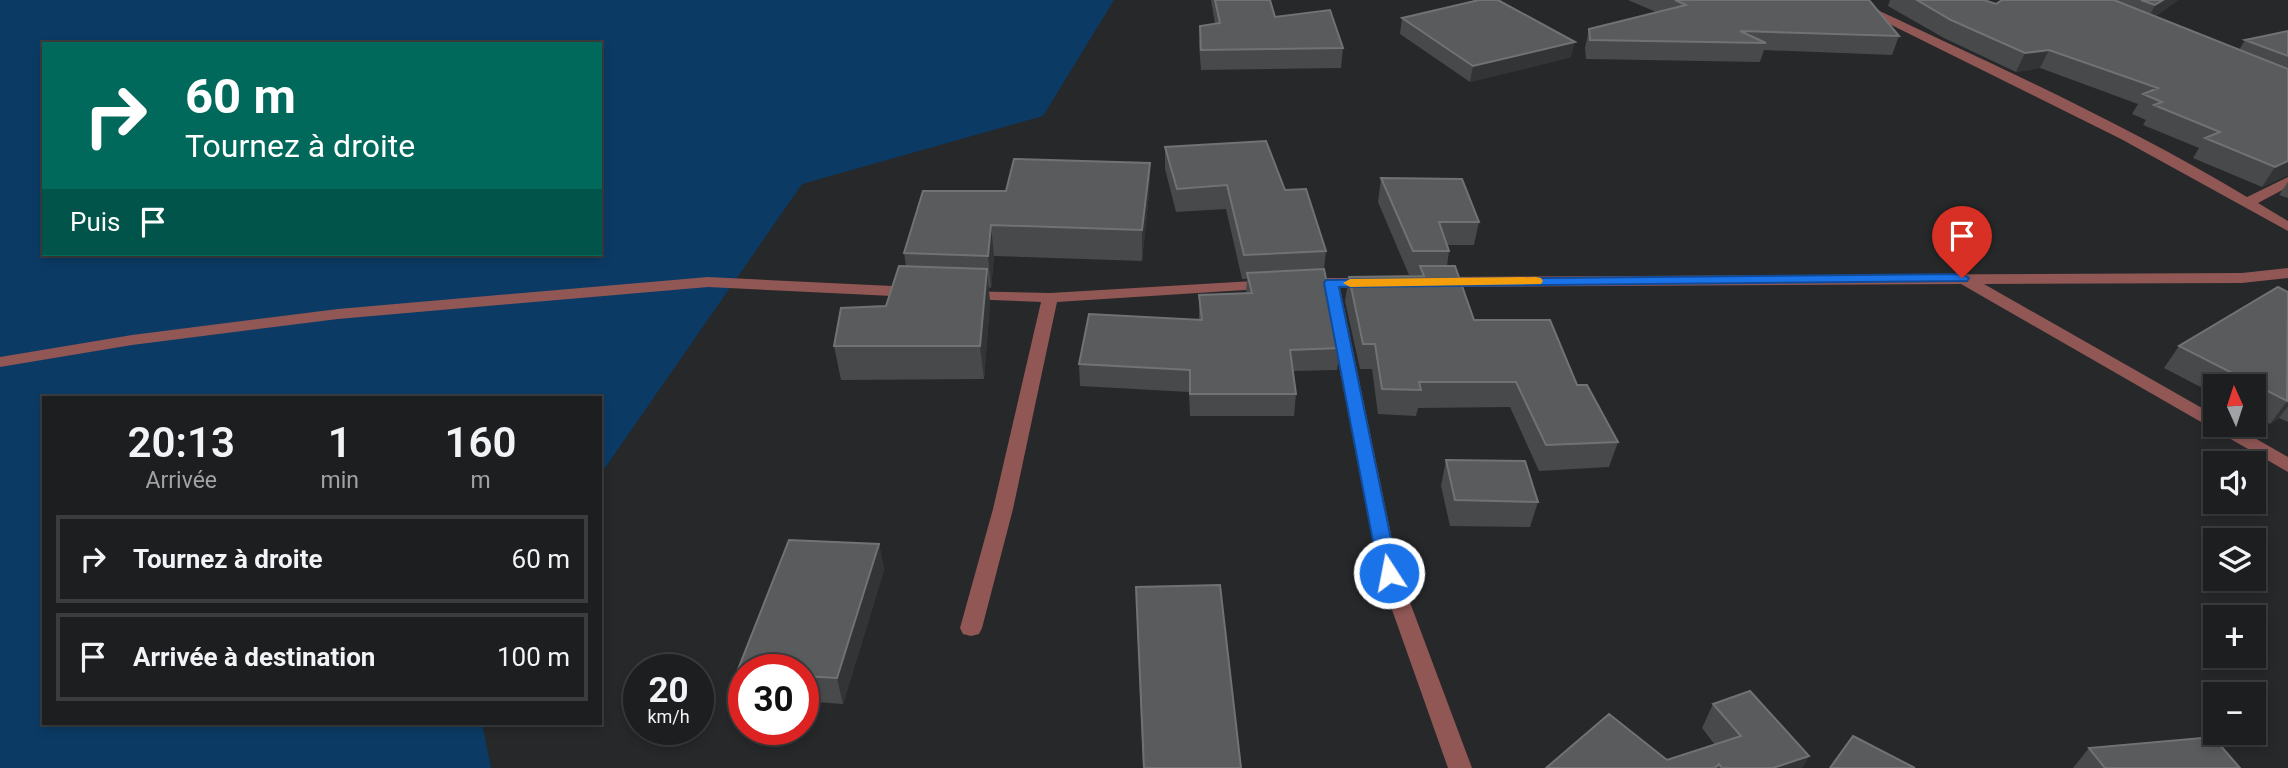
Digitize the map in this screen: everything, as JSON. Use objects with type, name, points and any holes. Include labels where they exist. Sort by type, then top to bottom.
[{"type":"street","points":[[1849,0],[2113,130],[2248,202],[2288,227]]},
{"type":"street","points":[[2248,202],[2288,181]]},
{"type":"street","points":[[1426,282],[2242,278],[2288,273]]},
{"type":"street","points":[[1962,278],[2203,416]]},
{"type":"street","points":[[0,362],[132,340],[338,314],[708,282],[929,293]]},
{"type":"street","points":[[956,294],[1050,298],[1331,283],[1385,283]]},
{"type":"street","points":[[1331,283],[1389,573],[1460,768]]},
{"type":"street","points":[[971,628],[1003,509],[1050,298]]},
{"type":"street","points":[[2241,438],[2288,465]]},
{"type":"shaded area","points":[[0,0],[1114,0],[1043,116],[802,184],[602,472],[602,396],[42,396],[42,725],[482,725],[491,768],[0,768]]},
{"type":"building","points":[[1215,0],[1270,0],[1275,17],[1330,10],[1343,48],[1201,50],[1200,26],[1220,23]]},
{"type":"building","points":[[1479,0],[1498,0],[1575,42],[1473,66],[1402,18]]},
{"type":"building","points":[[1675,0],[1869,0],[1899,36],[1740,31],[1766,43],[1590,40],[1589,29],[1686,5]]},
{"type":"building","points":[[1917,0],[1984,0],[1996,4],[2002,0],[2114,0],[2288,69],[2288,161],[2275,167],[2205,138],[2220,132],[2154,105],[2162,102],[2143,94],[2158,88],[2049,50],[2025,53],[1951,20]]},
{"type":"building","points":[[2141,0],[2163,0],[2155,5]]},
{"type":"building","points":[[2288,31],[2288,56],[2245,40]]},
{"type":"building","points":[[1266,141],[1285,190],[1306,189],[1326,251],[1244,255],[1227,185],[1177,189],[1165,147]]},
{"type":"building","points":[[1014,159],[1150,163],[1142,230],[991,225],[988,256],[904,253],[923,191],[1006,191]]},
{"type":"building","points":[[1381,178],[1462,179],[1479,222],[1439,222],[1449,251],[1413,251]]},
{"type":"building","points":[[899,266],[987,269],[980,346],[834,346],[841,308],[886,306]]},
{"type":"building","points":[[1420,266],[1455,266],[1474,320],[1550,320],[1577,385],[1587,385],[1618,442],[1546,445],[1516,382],[1419,382],[1421,390],[1382,389],[1375,344],[1363,344],[1349,277],[1424,276]]},
{"type":"building","points":[[1324,269],[1340,348],[1290,350],[1296,394],[1190,394],[1190,370],[1079,364],[1089,314],[1202,320],[1199,295],[1252,293],[1247,273]]},
{"type":"building","points":[[2278,287],[2288,292],[2287,401],[2266,390],[2266,374],[2234,374],[2179,346]]},
{"type":"building","points":[[1446,460],[1525,461],[1538,502],[1455,500]]},
{"type":"building","points":[[789,540],[879,544],[837,678],[819,677],[819,654],[744,654]]},
{"type":"building","points":[[1220,585],[1241,768],[1144,768],[1136,587]]},
{"type":"building","points":[[1750,691],[1809,756],[1773,768],[1722,768],[1719,764],[1715,768],[1546,768],[1609,714],[1667,760],[1741,736],[1713,704]]},
{"type":"building","points":[[1853,736],[1915,768],[1830,768]]},
{"type":"building","points":[[2203,738],[2203,745],[2220,745],[2240,768],[2105,768],[2089,748]]},
{"type":"slow traffic","points":[[1350,283],[1536,281]]},
{"type":"route","points":[[1389,573],[1331,283],[1962,278]]}]
